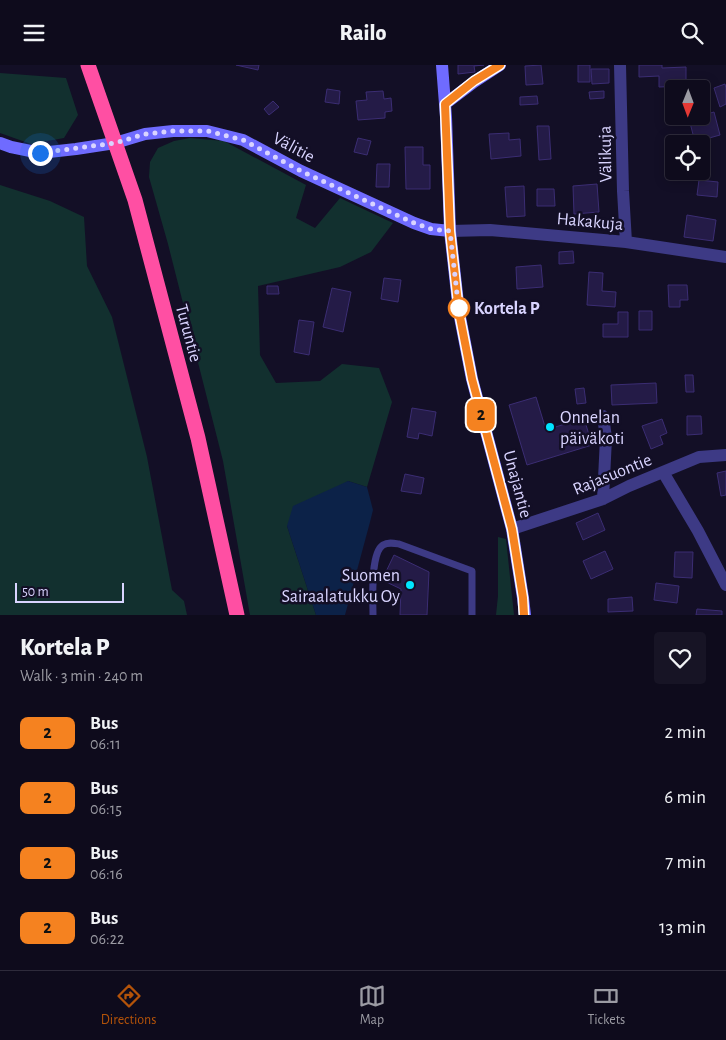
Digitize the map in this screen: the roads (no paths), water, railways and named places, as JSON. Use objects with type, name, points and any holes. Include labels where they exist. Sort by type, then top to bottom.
[{"type":"highway","name":"Turuntie","points":[[88,65],[135,200],[198,438],[237,615]]},
{"type":"street","name":"Unajantie","points":[[442,65],[450,231],[459,312],[472,379],[512,529],[524,615]]},
{"type":"street","points":[[445,104],[474,81],[500,65]]},
{"type":"street","name":"Välikuja","points":[[620,65],[626,241]]},
{"type":"street","name":"Välitie","points":[[0,143],[40,153],[115,143],[145,134],[173,131],[208,131],[243,140],[301,171],[414,223],[431,229],[450,231]]},
{"type":"street","name":"Hakakuja","points":[[450,231],[490,230],[626,241],[726,257]]},
{"type":"street","points":[[603,416],[606,438],[603,499]]},
{"type":"street","name":"Rajasuontie","points":[[512,529],[603,499],[699,457],[726,455]]},
{"type":"street","points":[[663,472],[698,531],[726,585]]},
{"type":"lane","points":[[372,615],[373,566],[380,547],[385,543],[399,544],[472,571],[472,615]]},
{"type":"water","points":[[348,481],[367,487],[373,510],[345,615],[316,615],[287,526],[293,506]]},
{"type":"place","name":"Kortela P","points":[[459,308]]},
{"type":"place","name":"Onnelan päiväkoti","points":[[550,427]]},
{"type":"place","name":"Suomen Sairaalatukku Oy","points":[[410,585]]}]
